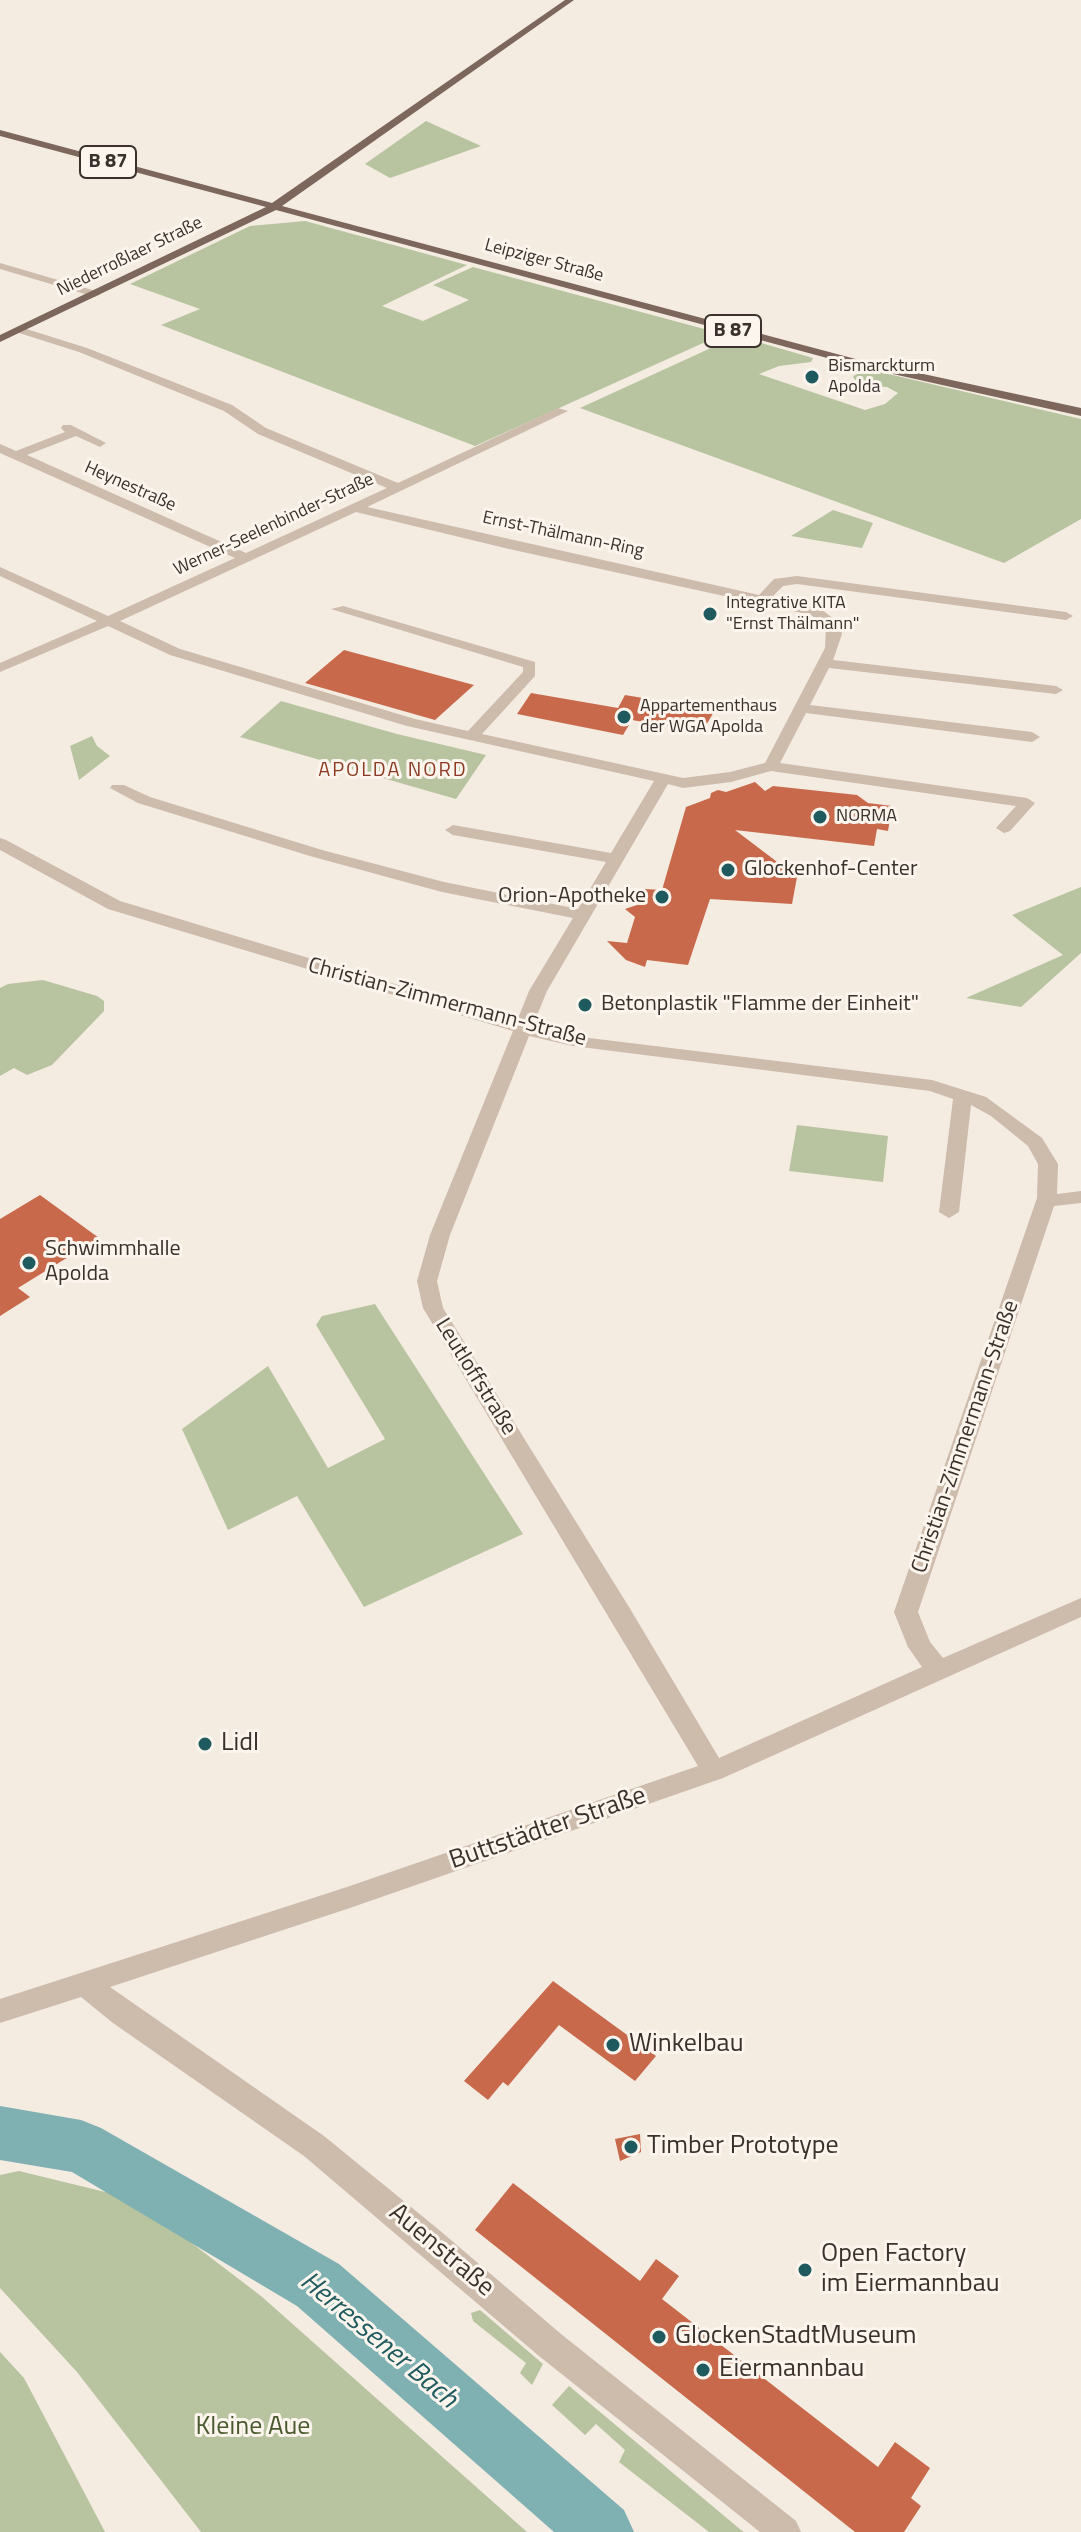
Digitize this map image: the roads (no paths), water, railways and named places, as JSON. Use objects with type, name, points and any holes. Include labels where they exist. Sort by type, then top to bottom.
[{"type":"main road","name":"Niederroßlaer Straße","points":[[0,339],[275,207],[570,0]]},
{"type":"main road","name":"Leipziger Straße","points":[[0,133],[861,364],[1081,412]]},
{"type":"street","points":[[0,266],[95,294]]},
{"type":"street","points":[[20,330],[72,346],[228,408],[262,431],[397,487]]},
{"type":"street","name":"Werner-Seelenbinder-Straße","points":[[0,668],[357,508],[562,411]]},
{"type":"street","points":[[63,426],[100,443]]},
{"type":"street","points":[[16,455],[76,432]]},
{"type":"street","name":"Heynestraße","points":[[0,448],[246,558]]},
{"type":"street","name":"Ernst-Thälmann-Ring","points":[[357,508],[509,545],[816,612],[833,624],[835,634],[825,663],[771,766]]},
{"type":"street","points":[[0,571],[107,621],[217,667],[471,737],[663,780],[704,782],[771,766],[1027,803],[1004,828]]},
{"type":"street","points":[[763,599],[779,582],[797,580],[1066,616]]},
{"type":"street","points":[[338,609],[530,665],[530,673],[471,737]]},
{"type":"street","points":[[825,663],[1056,690]]},
{"type":"street","points":[[801,708],[1032,737]]},
{"type":"street","name":"Leutloffstraße","points":[[663,780],[538,991],[430,1260],[427,1281],[433,1308],[621,1613],[714,1771]]},
{"type":"street","points":[[118,788],[144,800],[316,853],[442,887],[584,915]]},
{"type":"street","points":[[453,830],[615,859]]},
{"type":"street","name":"Christian-Zimmermann-Straße","points":[[0,843],[114,905],[522,1028],[573,1041],[932,1086],[963,1095],[998,1112],[1035,1142],[1048,1164],[1047,1198],[906,1612],[920,1647],[938,1670]]},
{"type":"street","points":[[949,1212],[963,1095]]},
{"type":"street","points":[[1047,1198],[1062,1201],[1081,1197]]},
{"type":"street","name":"Buttstädter Straße","points":[[0,2011],[714,1771],[1081,1607]]},
{"type":"street","name":"Auenstraße","points":[[86,1984],[123,2014],[314,2146],[550,2345],[785,2532]]},
{"type":"waterway","name":"Herressener Bach","points":[[0,2133],[81,2147],[318,2285],[602,2532]]},
{"type":"place","name":"Bismarckturm Apolda","points":[[812,377]]},
{"type":"place","name":"Integrative KITA \"Ernst Thälmann\"","points":[[710,614]]},
{"type":"place","name":"Appartementhaus der WGA Apolda","points":[[624,717]]},
{"type":"place","name":"NORMA","points":[[820,817]]},
{"type":"place","name":"Glockenhof-Center","points":[[728,870]]},
{"type":"place","name":"Orion-Apotheke","points":[[662,897]]},
{"type":"place","name":"Betonplastik \"Flamme der Einheit\"","points":[[585,1005]]},
{"type":"place","name":"Schwimmhalle Apolda","points":[[29,1263]]},
{"type":"place","name":"Lidl","points":[[205,1744]]},
{"type":"place","name":"Winkelbau","points":[[613,2045]]},
{"type":"place","name":"Timber Prototype","points":[[631,2147]]},
{"type":"place","name":"Open Factory im Eiermannbau","points":[[805,2270]]},
{"type":"place","name":"GlockenStadtMuseum","points":[[659,2337]]},
{"type":"place","name":"Eiermannbau","points":[[703,2370]]},
{"type":"district","name":"APOLDA NORD","points":[[393,771]]},
{"type":"park label","name":"Kleine Aue","points":[[253,2428]]}]
